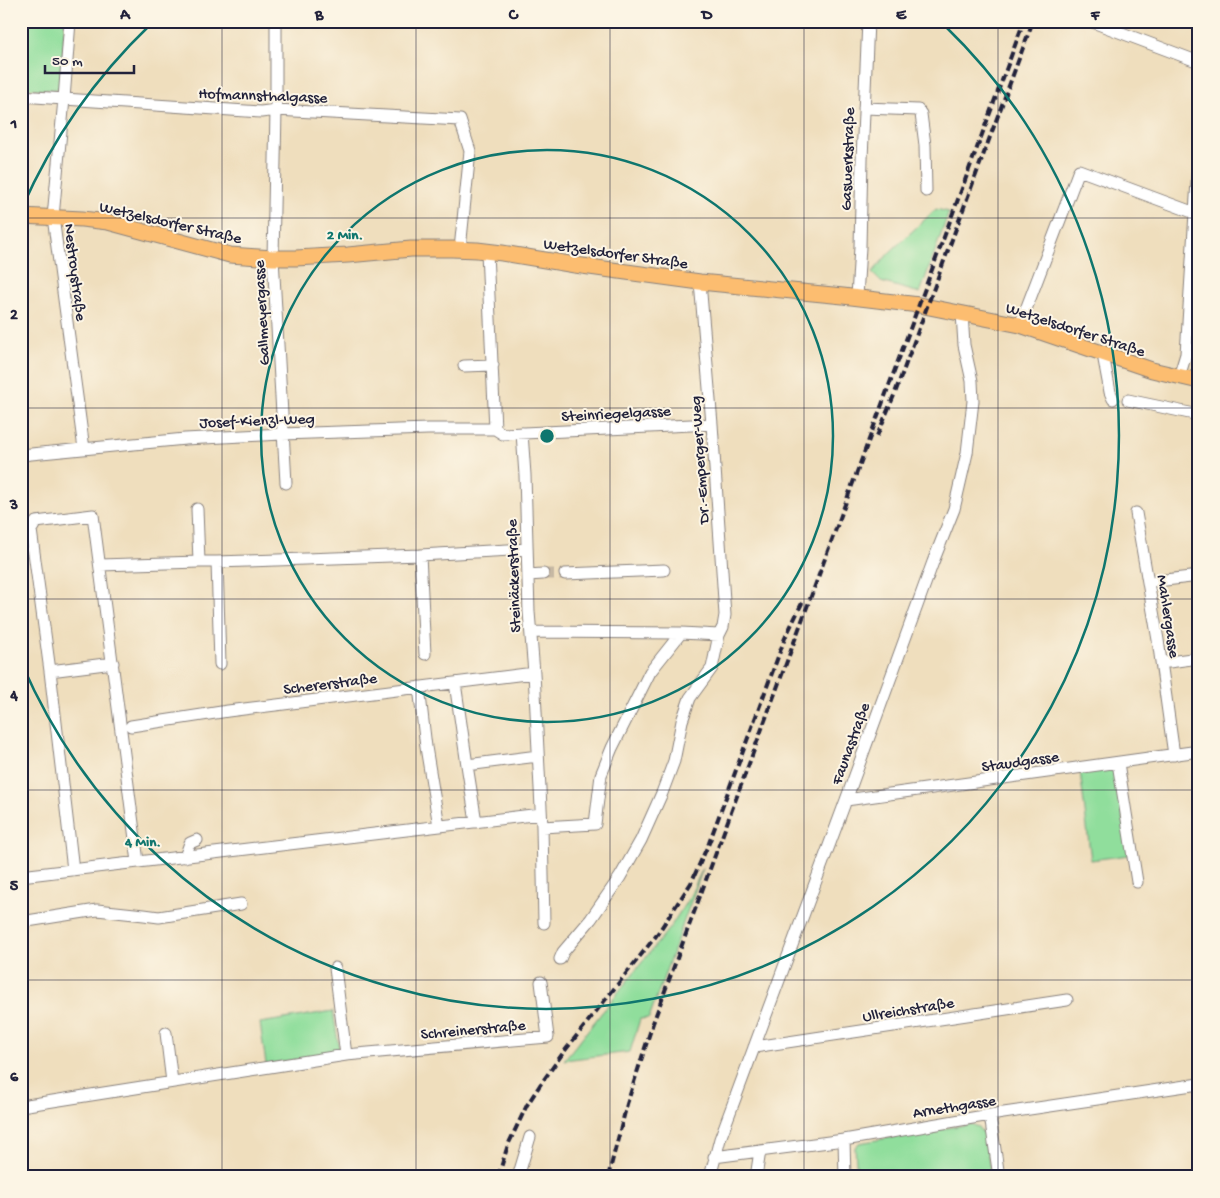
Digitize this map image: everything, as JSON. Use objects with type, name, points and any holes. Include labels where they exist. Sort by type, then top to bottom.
[{"type":"main road","name":"Wetzelsdorfer Straße","points":[[21,216],[102,221],[230,255],[273,258],[323,257],[411,249],[460,249],[700,282],[919,305],[1020,325],[1152,370],[1198,378]]},
{"type":"street","name":"Nestroystraße","points":[[70,21],[54,217],[84,450]]},
{"type":"street","name":"Gallmeyergasse","points":[[276,21],[273,258],[286,483]]},
{"type":"street","name":"Gaswerkstraße","points":[[857,297],[868,21]]},
{"type":"street","points":[[1090,21],[1199,62]]},
{"type":"street","name":"Hofmannsthalgasse","points":[[21,96],[261,112],[276,110],[460,120],[470,151],[460,249]]},
{"type":"street","points":[[864,108],[918,110],[921,114],[925,145],[926,191]]},
{"type":"street","points":[[1179,376],[1186,354],[1199,149]]},
{"type":"street","points":[[1020,325],[1079,170],[1195,213]]},
{"type":"street","points":[[487,252],[495,429],[503,434],[522,433]]},
{"type":"street","name":"Dr.-Emperger-Weg","points":[[560,959],[563,952],[591,919],[620,876],[641,840],[674,761],[682,721],[690,698],[712,668],[725,615],[700,282]]},
{"type":"street","name":"Faunastraße","points":[[710,1177],[714,1158],[754,1047],[954,509],[967,453],[973,401],[972,381],[964,345],[962,313]]},
{"type":"street","points":[[1106,355],[1104,360],[1113,399]]},
{"type":"street","points":[[464,366],[492,365]]},
{"type":"street","points":[[1128,400],[1199,415]]},
{"type":"street","name":"Steinriegelgasse","points":[[522,433],[712,424]]},
{"type":"street","name":"Josef-Kienzl-Weg","points":[[21,455],[84,450],[185,438],[428,429],[495,429]]},
{"type":"street","name":"Steinäckerstraße","points":[[522,433],[542,828],[544,923]]},
{"type":"street","points":[[196,509],[199,562]]},
{"type":"street","name":"Mahlergasse","points":[[1136,513],[1158,640],[1174,755]]},
{"type":"street","points":[[73,870],[50,671],[31,530],[36,522],[93,515],[138,862]]},
{"type":"street","points":[[100,565],[420,555],[527,549]]},
{"type":"street","points":[[420,555],[425,654]]},
{"type":"street","points":[[218,562],[220,664]]},
{"type":"street","points":[[565,574],[664,570]]},
{"type":"street","points":[[528,575],[543,574]]},
{"type":"street","points":[[1158,581],[1199,576]]},
{"type":"street","points":[[531,632],[681,633],[721,631]]},
{"type":"street","points":[[542,828],[595,824],[601,775],[612,748],[650,672],[681,633]]},
{"type":"street","points":[[1169,662],[1199,658]]},
{"type":"street","points":[[50,671],[112,663]]},
{"type":"street","name":"Schererstraße","points":[[131,726],[534,673]]},
{"type":"street","points":[[455,683],[476,822]]},
{"type":"street","points":[[419,687],[426,747],[439,826]]},
{"type":"street","name":"Staudgasse","points":[[846,800],[1199,751]]},
{"type":"street","points":[[467,765],[538,756]]},
{"type":"street","points":[[1118,763],[1137,882]]},
{"type":"street","points":[[21,876],[541,814]]},
{"type":"street","points":[[185,857],[190,843],[197,840]]},
{"type":"street","points":[[21,922],[97,910],[159,917],[241,904]]},
{"type":"street","points":[[335,968],[346,1055]]},
{"type":"street","name":"Schreinerstraße","points":[[21,1106],[346,1055],[548,1038],[541,982]]},
{"type":"street","name":"Ullreichstraße","points":[[754,1047],[1066,1000]]},
{"type":"street","points":[[166,1032],[172,1082]]},
{"type":"street","name":"Arnethgasse","points":[[714,1158],[844,1140],[990,1115],[1199,1085]]},
{"type":"street","points":[[990,1115],[999,1177]]},
{"type":"street","points":[[518,1177],[530,1137]]},
{"type":"street","points":[[844,1140],[845,1177]]},
{"type":"street","points":[[756,1177],[760,1151]]},
{"type":"green space","points":[[21,21],[65,21],[61,84],[59,88],[53,90],[21,88]]},
{"type":"green space","points":[[936,209],[949,212],[920,293],[881,282],[872,273],[889,253]]},
{"type":"green space","points":[[1116,767],[1129,855],[1091,860],[1080,771]]},
{"type":"green space","points":[[703,868],[649,1018],[640,1019],[630,1052],[564,1060],[671,926],[690,896]]},
{"type":"green space","points":[[333,1011],[339,1048],[334,1054],[266,1064],[260,1023]]},
{"type":"green space","points":[[970,1124],[978,1127],[985,1136],[991,1177],[857,1177],[855,1147],[859,1143]]},
{"type":"tunnel","points":[[543,574],[565,574]]},
{"type":"railway","points":[[608,1177],[627,1104],[653,1023],[1024,21]]},
{"type":"railway","points":[[877,436],[895,393],[1033,21]]},
{"type":"railway","points":[[498,1177],[508,1145],[527,1105],[540,1085],[563,1053],[656,936],[691,883],[709,843],[785,638],[803,601]]}]
